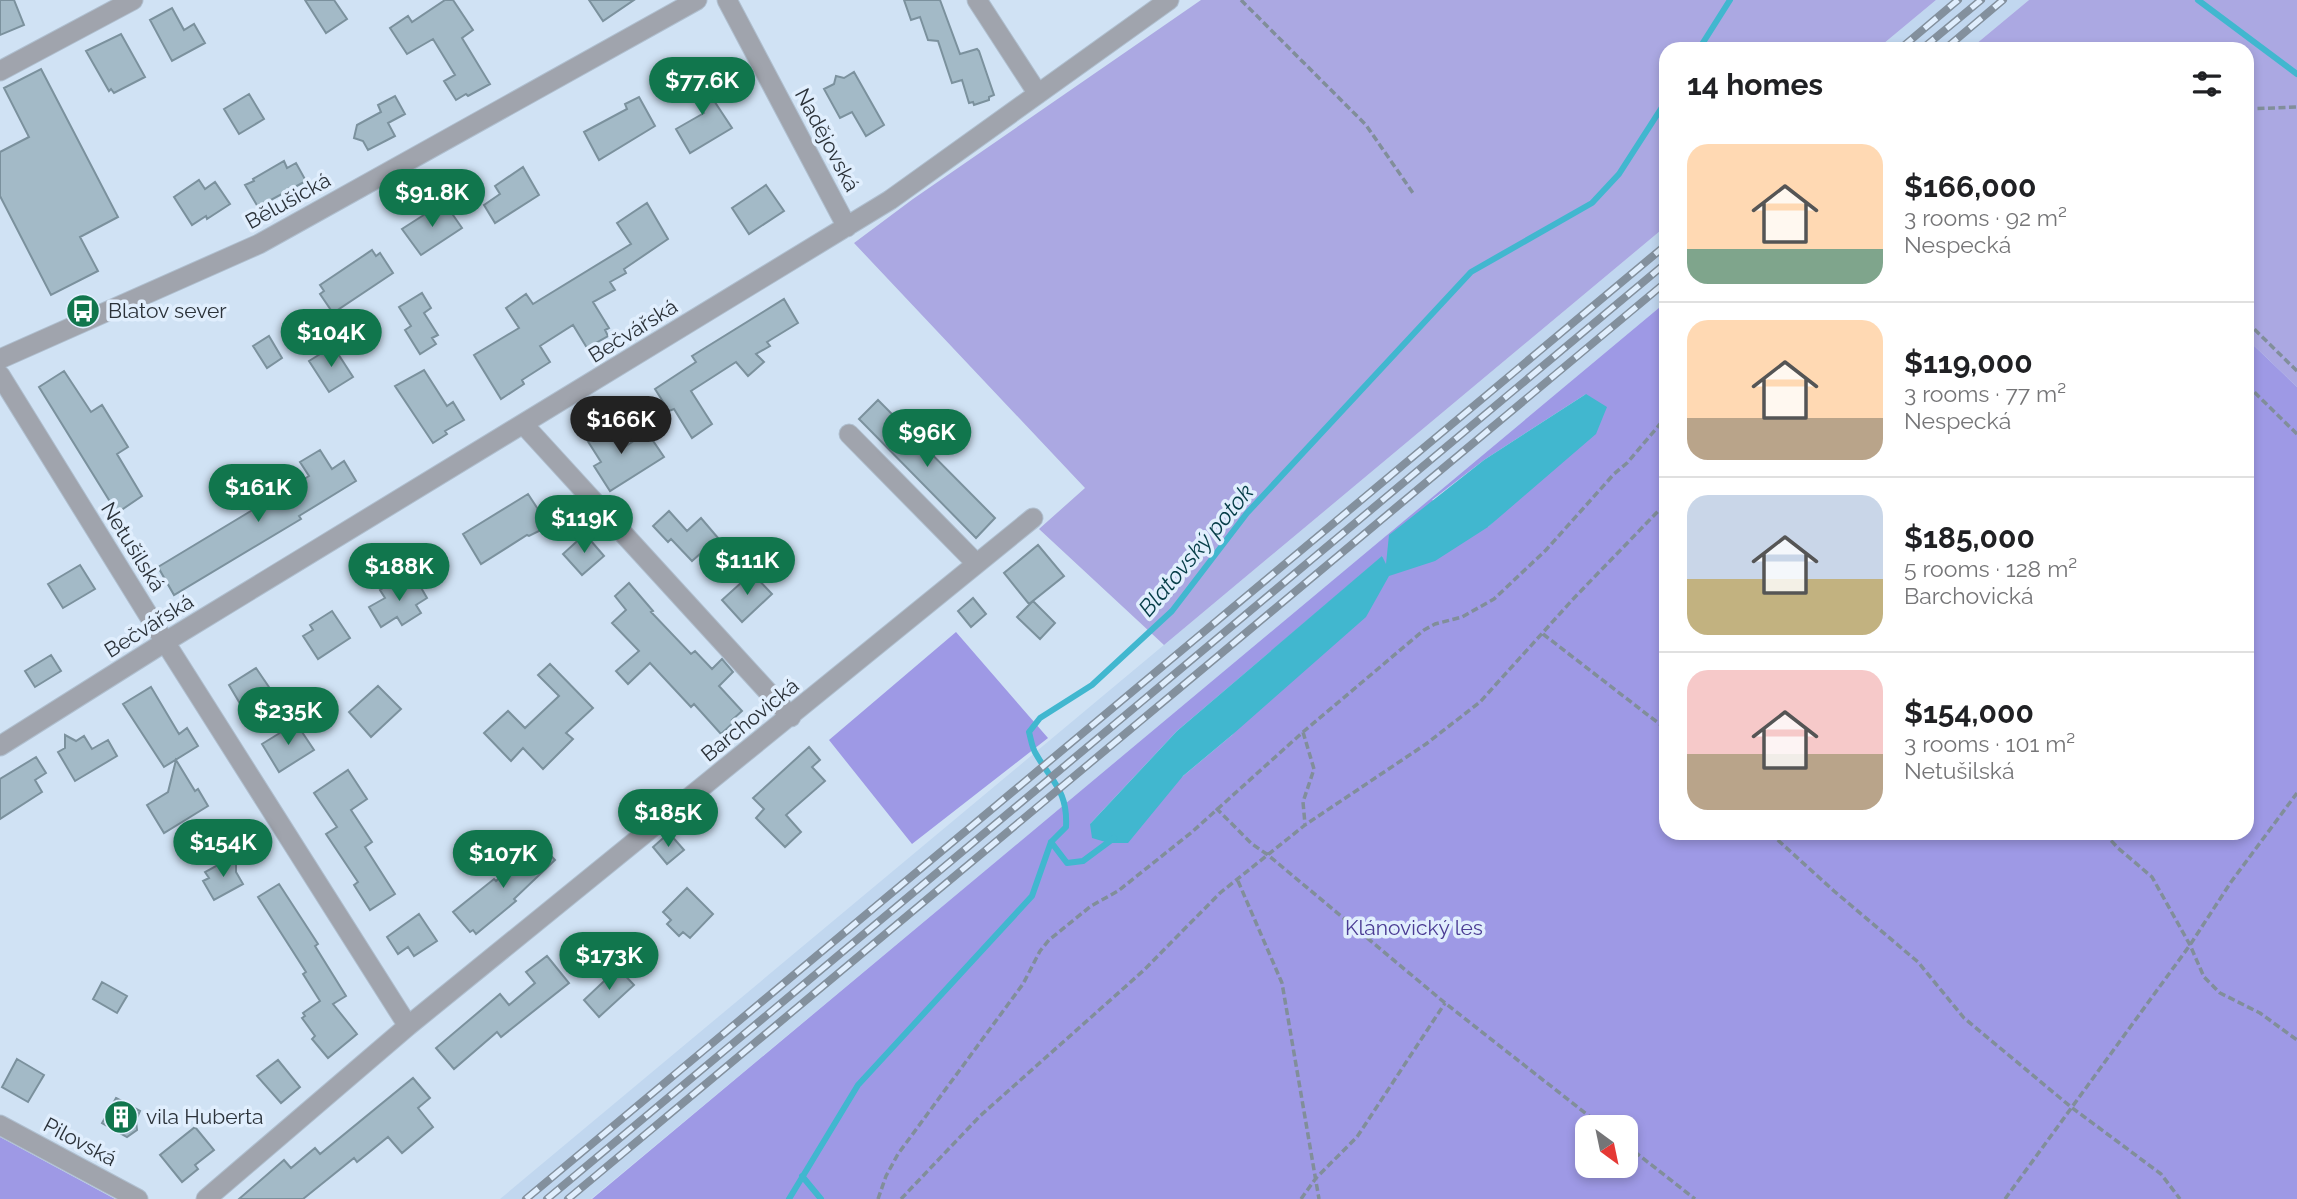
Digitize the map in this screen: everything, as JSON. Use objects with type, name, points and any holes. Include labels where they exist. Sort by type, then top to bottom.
[{"type":"street","points":[[0,71],[133,0]]},
{"type":"street","name":"Bělušická","points":[[0,359],[259,243],[697,0]]},
{"type":"street","name":"Nadějovská","points":[[727,0],[847,227]]},
{"type":"street","points":[[977,0],[1038,94]]},
{"type":"street","name":"Bečvářská","points":[[0,746],[165,642],[890,200],[1169,0]]},
{"type":"street","name":"Netušilská","points":[[0,375],[408,1027]]},
{"type":"street","points":[[524,425],[792,717]]},
{"type":"street","points":[[849,434],[976,563]]},
{"type":"street","name":"Barchovická","points":[[206,1199],[408,1027],[1033,519]]},
{"type":"street","name":"Pilovská","points":[[0,1125],[138,1199]]},
{"type":"path","points":[[1241,0],[1366,125],[1413,193]]},
{"type":"path","points":[[2254,109],[2297,107]]},
{"type":"path","points":[[2254,329],[2297,371]]},
{"type":"path","points":[[2254,392],[2297,434]]},
{"type":"path","points":[[878,1199],[898,1154],[1023,984],[1040,951],[1049,940],[1192,832],[1216,808],[1250,782],[1303,732],[1424,629],[1462,617],[1494,599],[1546,550],[1659,424]]},
{"type":"path","points":[[901,1199],[980,1116],[1143,971],[1220,893],[1305,825],[1426,744],[1480,702],[1659,510]]},
{"type":"path","points":[[1544,634],[1659,724]]},
{"type":"path","points":[[1303,732],[1314,769],[1303,802],[1305,825]]},
{"type":"path","points":[[2005,1199],[2297,793]]},
{"type":"path","points":[[1216,808],[1252,844],[1445,1003],[1588,1115]]},
{"type":"path","points":[[1778,840],[1918,962],[1964,1018],[2071,1107],[2161,1174],[2180,1199]]},
{"type":"path","points":[[2111,840],[2152,877],[2190,945],[2204,977],[2220,993],[2260,1013],[2297,1040]]},
{"type":"path","points":[[1237,880],[1282,984],[1319,1199]]},
{"type":"path","points":[[1301,1199],[1315,1178],[1357,1137],[1445,1003]]},
{"type":"path","points":[[1638,1154],[1695,1199]]},
{"type":"shaded area","points":[[1201,0],[1936,0],[1885,42],[1659,42],[1659,232],[1164,645],[1039,529],[1085,488],[854,243],[913,199]]},
{"type":"shaded area","points":[[1936,0],[2029,0],[1978,42],[1885,42]]},
{"type":"shaded area","points":[[2029,0],[2297,0],[2297,387],[2254,346],[2254,42],[1978,42]]},
{"type":"shaded area","points":[[1659,232],[1659,308],[956,895],[591,1199],[500,1199]]},
{"type":"shaded area","points":[[1586,394],[1607,407],[1596,434],[1488,527],[1435,561],[1389,576],[1366,617],[1183,776],[1128,843],[1109,843],[1092,838],[1090,824],[1177,731],[1382,556],[1386,564],[1389,535],[1484,460]]},
{"type":"green space","name":"Klánovický les","points":[[1659,308],[1659,840],[2254,840],[2254,346],[2297,387],[2297,1199],[592,1199]],"holes":[[[1586,394],[1507,509],[1488,527],[1432,500],[1484,460]],[[1383,556],[1232,735],[1183,776],[1090,824],[1177,731]]]},
{"type":"green space","points":[[956,632],[1048,738],[912,844],[829,740]]},
{"type":"green space","points":[[0,1137],[115,1199],[0,1199]]},
{"type":"building","points":[[0,0],[14,0],[24,25],[0,35]]},
{"type":"building","points":[[305,0],[334,0],[347,19],[326,33]]},
{"type":"building","points":[[445,0],[453,0],[473,30],[462,38],[490,84],[456,100],[444,81],[455,75],[433,39],[407,54],[390,28],[408,16],[412,22]]},
{"type":"building","points":[[589,0],[634,0],[603,21]]},
{"type":"building","points":[[904,0],[940,0],[960,54],[977,49],[979,51],[994,95],[989,97],[989,100],[974,105],[973,102],[969,103],[962,80],[952,83],[938,41],[928,40],[920,17],[911,20]]},
{"type":"building","points":[[172,8],[184,30],[194,24],[205,43],[172,61],[150,20]]},
{"type":"building","points":[[121,34],[145,77],[114,93],[111,89],[109,91],[86,51]]},
{"type":"building","points":[[41,69],[118,217],[80,237],[98,271],[51,295],[0,196],[0,152],[29,137],[4,88]]},
{"type":"building","points":[[693,69],[732,128],[690,153],[676,129],[704,113],[681,77]]},
{"type":"building","points":[[854,72],[884,125],[866,136],[852,112],[840,118],[824,89],[834,84],[836,76],[844,78]]},
{"type":"building","points":[[249,94],[264,119],[239,134],[224,109]]},
{"type":"building","points":[[395,96],[405,114],[388,123],[395,136],[368,150],[363,141],[354,138],[357,125],[381,112],[378,105]]},
{"type":"building","points":[[639,97],[655,126],[599,160],[584,132],[627,109],[625,104]]},
{"type":"building","points":[[284,161],[287,168],[296,163],[306,181],[258,207],[245,185]]},
{"type":"building","points":[[523,167],[539,195],[495,223],[484,205],[500,194],[495,186]]},
{"type":"building","points":[[199,180],[205,189],[215,182],[230,204],[192,225],[174,197]]},
{"type":"building","points":[[766,185],[784,211],[749,234],[732,208]]},
{"type":"building","points":[[444,202],[462,228],[421,255],[402,229]]},
{"type":"building","points":[[647,203],[668,239],[624,269],[626,273],[610,282],[615,290],[593,302],[609,328],[605,330],[608,336],[587,348],[573,325],[540,346],[550,362],[522,380],[524,384],[501,399],[474,355],[519,328],[506,308],[526,294],[533,304],[631,244],[617,223]]},
{"type":"building","points":[[372,250],[376,256],[380,253],[393,273],[333,313],[320,294],[324,291],[320,285]]},
{"type":"building","points":[[422,293],[431,308],[424,313],[438,335],[432,338],[436,344],[420,354],[405,330],[411,326],[399,307]]},
{"type":"building","points":[[784,299],[798,323],[767,342],[770,346],[756,354],[764,362],[748,376],[736,362],[691,391],[712,424],[692,438],[674,409],[669,411],[655,389],[696,362],[692,356]]},
{"type":"building","points":[[269,336],[282,358],[267,368],[253,346]]},
{"type":"building","points":[[333,346],[353,377],[329,392],[309,361]]},
{"type":"building","points":[[424,370],[447,406],[453,402],[464,420],[445,431],[447,434],[433,443],[395,386]]},
{"type":"building","points":[[64,371],[91,412],[102,405],[128,447],[117,454],[142,496],[117,513],[39,387]]},
{"type":"building","points":[[878,400],[995,518],[976,538],[859,419]]},
{"type":"building","points":[[600,420],[620,450],[647,432],[664,457],[610,491],[594,466],[601,462],[582,432]]},
{"type":"building","points":[[320,450],[332,469],[344,461],[356,481],[299,516],[301,519],[174,595],[158,567],[309,476],[300,462]]},
{"type":"building","points":[[528,494],[549,526],[527,535],[481,564],[463,534]]},
{"type":"building","points":[[669,511],[687,531],[701,518],[718,538],[692,561],[671,539],[668,542],[653,526]]},
{"type":"building","points":[[585,534],[604,556],[582,575],[563,554]]},
{"type":"building","points":[[1038,545],[1064,576],[1029,604],[1004,573]]},
{"type":"building","points":[[80,565],[95,589],[63,608],[48,584]]},
{"type":"building","points":[[752,573],[772,594],[742,622],[722,600]]},
{"type":"building","points":[[399,578],[404,586],[416,579],[427,598],[416,605],[421,613],[402,625],[397,617],[381,627],[369,607],[385,598],[380,590]]},
{"type":"building","points":[[629,583],[653,611],[651,612],[691,654],[695,651],[712,669],[722,659],[733,672],[719,686],[742,711],[721,734],[694,704],[691,707],[650,663],[628,684],[616,671],[639,651],[612,623],[626,610],[615,596]]},
{"type":"building","points":[[973,598],[986,614],[971,627],[958,611]]},
{"type":"building","points":[[1033,601],[1055,623],[1040,639],[1017,617]]},
{"type":"building","points":[[332,611],[350,638],[318,659],[303,636],[313,630],[310,625]]},
{"type":"building","points":[[51,655],[61,671],[35,687],[25,671]]},
{"type":"building","points":[[550,664],[593,708],[566,733],[573,739],[543,769],[523,748],[511,761],[484,733],[508,711],[525,728],[559,696],[538,675]]},
{"type":"building","points":[[256,668],[273,693],[245,712],[229,685]]},
{"type":"building","points":[[378,686],[401,709],[371,737],[349,712]]},
{"type":"building","points":[[151,687],[179,734],[187,728],[198,746],[164,767],[123,704]]},
{"type":"building","points":[[296,723],[314,750],[279,772],[262,744]]},
{"type":"building","points":[[65,735],[76,741],[84,736],[92,749],[108,740],[117,756],[75,781],[58,752],[65,748]]},
{"type":"building","points":[[809,747],[820,760],[812,767],[825,781],[786,815],[801,832],[785,847],[756,818],[764,809],[753,798]]},
{"type":"building","points":[[36,757],[46,773],[35,780],[42,792],[0,819],[0,779]]},
{"type":"building","points":[[176,760],[195,791],[198,789],[208,806],[164,833],[147,805],[168,792]]},
{"type":"building","points":[[348,770],[367,799],[351,810],[372,842],[365,847],[395,894],[370,910],[354,885],[358,882],[326,834],[337,827],[314,793]]},
{"type":"building","points":[[669,833],[684,850],[667,864],[653,847]]},
{"type":"building","points":[[538,842],[555,860],[514,899],[516,901],[476,934],[473,930],[470,932],[453,912],[494,879],[496,881]]},
{"type":"building","points":[[236,855],[236,872],[243,884],[214,900],[203,881],[209,878],[205,872]]},
{"type":"building","points":[[279,884],[318,944],[315,946],[346,996],[333,1004],[357,1034],[328,1058],[312,1039],[315,1036],[302,1018],[305,1016],[303,1013],[320,1001],[303,974],[306,972],[258,897]]},
{"type":"building","points":[[687,888],[713,914],[690,938],[683,932],[679,936],[667,924],[671,920],[663,912]]},
{"type":"building","points":[[419,914],[437,941],[414,956],[408,947],[398,954],[387,937]]},
{"type":"building","points":[[547,956],[569,983],[501,1037],[497,1032],[454,1069],[436,1048],[500,994],[509,1005],[535,983],[526,972]]},
{"type":"building","points":[[618,968],[634,985],[599,1017],[584,1000]]},
{"type":"building","points":[[102,982],[127,996],[117,1013],[93,999]]},
{"type":"building","points":[[17,1059],[44,1075],[28,1102],[2,1087]]},
{"type":"building","points":[[278,1060],[300,1087],[281,1103],[257,1076]]},
{"type":"building","points":[[413,1078],[430,1098],[418,1108],[433,1127],[402,1153],[388,1137],[357,1162],[354,1158],[303,1199],[239,1199],[284,1160],[291,1168],[315,1148],[320,1154]]},
{"type":"building","name":"vila Huberta","points":[[116,1098],[140,1111],[136,1120],[137,1130],[127,1137],[102,1123]]},
{"type":"building","points":[[195,1127],[214,1150],[195,1165],[198,1169],[182,1182],[160,1155]]},
{"type":"waterway","name":"Blatovský potok","points":[[1703,42],[1730,0]]},
{"type":"waterway","points":[[2198,0],[2297,74]]},
{"type":"waterway","name":"Blatovský potok","points":[[789,1199],[858,1085],[1032,896],[1051,842],[1066,827],[1062,795],[1035,752],[1029,732],[1040,718],[1092,685],[1172,611],[1247,513],[1471,272],[1592,203],[1619,174],[1659,112]]},
{"type":"waterway","points":[[1051,842],[1067,863],[1083,861],[1114,838]]},
{"type":"waterway","points":[[802,1176],[821,1199]]},
{"type":"railway","points":[[1908,42],[1958,0]]},
{"type":"railway","points":[[1930,42],[1981,0]]},
{"type":"railway","points":[[1953,42],[2003,0]]},
{"type":"railway","points":[[526,1199],[1659,251]]},
{"type":"railway","points":[[547,1199],[1659,269]]},
{"type":"railway","points":[[568,1199],[1659,288]]},
{"type":"place","name":"Blatov sever","points":[[83,311]]},
{"type":"place","name":"vila Huberta","points":[[121,1117]]}]
